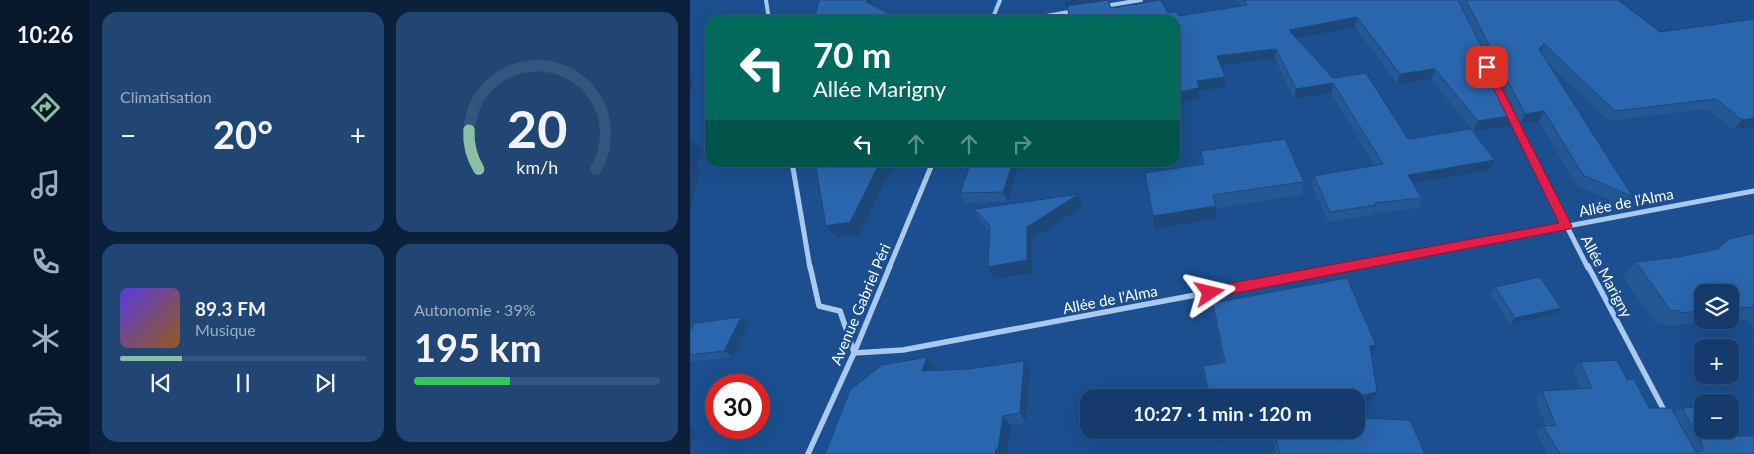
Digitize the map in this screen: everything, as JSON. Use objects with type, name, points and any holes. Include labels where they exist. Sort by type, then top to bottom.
[{"type":"street","points":[[766,0],[768,15]]},
{"type":"street","points":[[994,15],[1000,0]]},
{"type":"street","points":[[1102,7],[1141,0]]},
{"type":"street","points":[[1054,15],[1083,10]]},
{"type":"street","name":"Allée Marigny","points":[[1506,105],[1566,226],[1668,419]]},
{"type":"street","points":[[793,167],[812,281],[819,306],[840,311],[854,353]]},
{"type":"street","name":"Avenue Gabriel Péri","points":[[808,454],[854,353],[931,167]]},
{"type":"street","name":"Allée de l'Alma","points":[[854,353],[903,350],[1754,191]]},
{"type":"building","points":[[819,0],[867,0],[866,2],[892,15],[815,15]]},
{"type":"building","points":[[1108,0],[1111,8],[1161,0],[1168,13],[1177,12],[1178,15],[1070,15],[1067,6]]},
{"type":"building","points":[[1244,0],[1458,0],[1516,115],[1478,121],[1435,69],[1400,74],[1357,17],[1289,30],[1333,78],[1366,73],[1408,139],[1471,129],[1495,160],[1408,175],[1422,198],[1375,203],[1376,205],[1330,212],[1314,176],[1383,164],[1333,83],[1296,89],[1276,49],[1217,56],[1225,77],[1197,81],[1199,88],[1180,92],[1180,16],[1247,5]]},
{"type":"building","points":[[1466,0],[1618,0],[1660,32],[1754,19],[1754,118],[1742,120],[1716,99],[1615,111],[1544,44],[1539,49],[1633,197],[1583,175],[1544,111],[1525,114]]},
{"type":"building","points":[[1285,139],[1304,182],[1213,195],[1216,206],[1153,216],[1145,173],[1204,164],[1201,151]]},
{"type":"building","points":[[816,167],[878,167],[850,222],[826,226]]},
{"type":"building","points":[[969,167],[1011,167],[1003,192],[960,193]]},
{"type":"building","points":[[1079,194],[1027,227],[1027,260],[988,267],[990,226],[974,209]]},
{"type":"building","points":[[1754,233],[1754,307],[1739,308],[1739,284],[1694,284],[1694,312],[1680,313],[1678,310],[1671,311],[1636,262],[1678,257],[1718,249],[1729,239]]},
{"type":"building","points":[[1540,277],[1561,308],[1515,318],[1495,287]]},
{"type":"building","points":[[1347,278],[1376,345],[1370,346],[1377,392],[1365,395],[1365,389],[1208,389],[1203,366],[1225,362],[1213,303]]},
{"type":"building","points":[[741,317],[724,351],[690,355],[690,331],[695,323]]},
{"type":"building","points":[[927,357],[922,371],[968,369],[1024,361],[1020,413],[1003,416],[998,449],[995,454],[825,454],[850,390],[882,365]]},
{"type":"building","points":[[1617,360],[1627,380],[1634,379],[1649,408],[1671,408],[1696,452],[1702,451],[1703,446],[1699,439],[1739,439],[1739,436],[1754,436],[1754,454],[1560,454],[1543,426],[1556,426],[1542,391],[1592,388],[1580,362]]},
{"type":"building","points":[[1694,407],[1694,430],[1682,408]]},
{"type":"building","points":[[1365,418],[1410,420],[1425,454],[1280,454],[1276,439],[1365,439]]},
{"type":"route","points":[[1210,293],[1566,226],[1487,67]]}]
